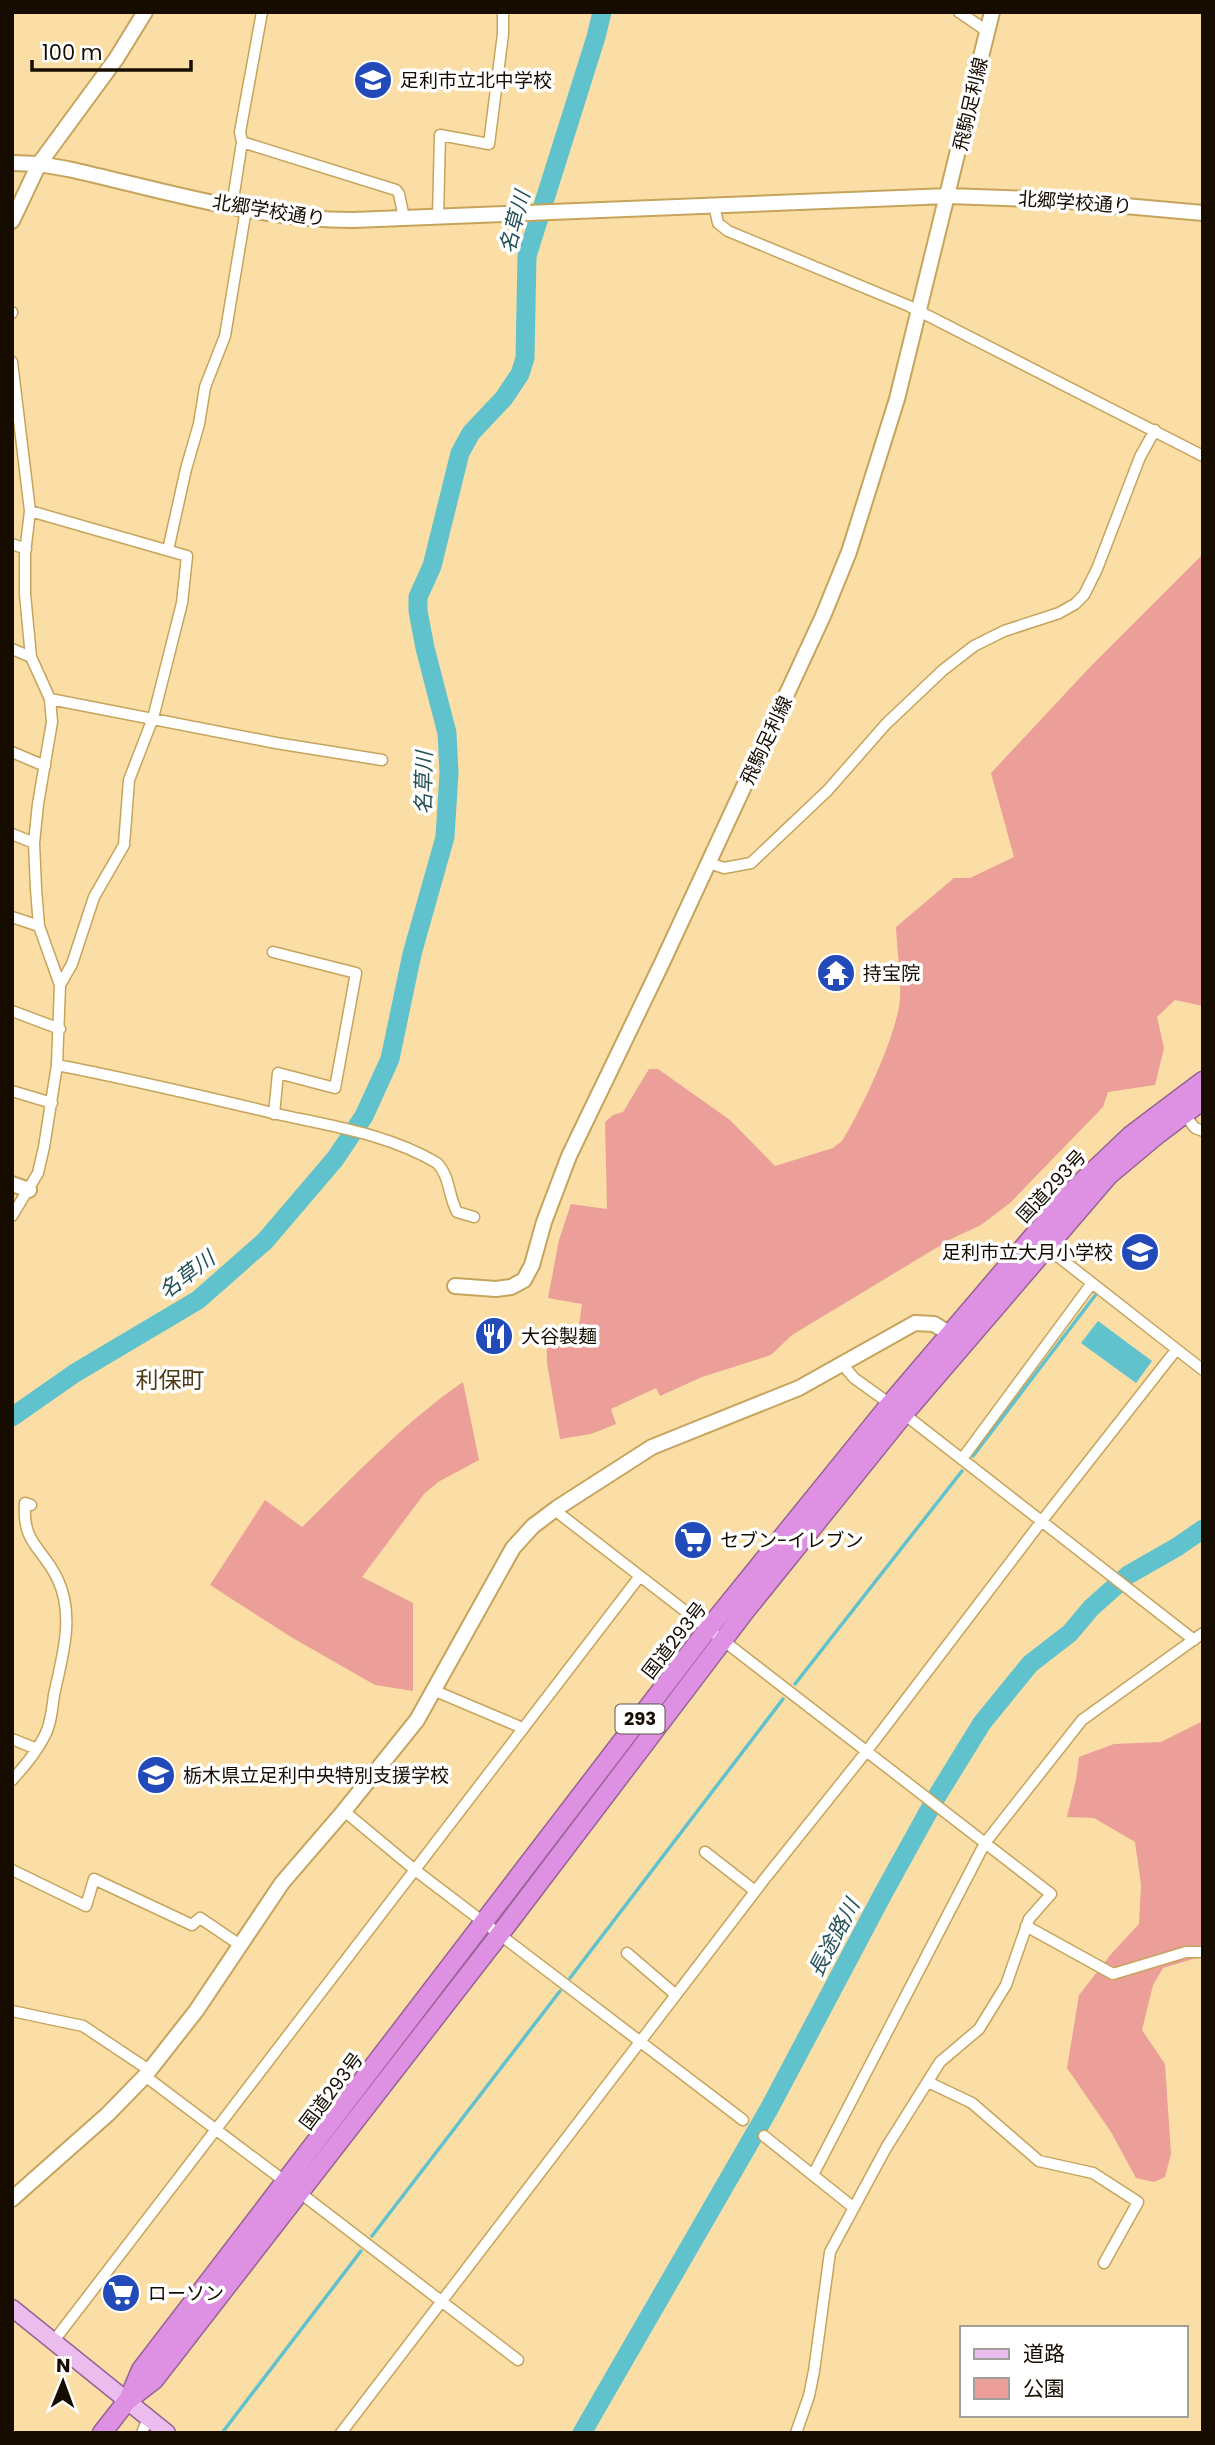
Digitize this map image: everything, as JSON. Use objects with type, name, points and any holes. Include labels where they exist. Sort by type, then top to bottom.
[{"type":"highway","name":"国道293号","points":[[897,1409],[1110,1175],[1203,1081]]},
{"type":"highway","name":"国道293号","points":[[293,2187],[485,1923],[897,1409],[950,1334],[1070,1194],[1130,1136],[1179,1107],[1203,1100]]},
{"type":"highway","name":"国道293号","points":[[102,2433],[127,2401],[141,2370],[500,1934],[716,1634]]},
{"type":"main road","points":[[12,221],[39,164],[116,59],[145,12]]},
{"type":"main road","name":"飛駒足利線","points":[[455,1286],[496,1289],[511,1287],[524,1280],[532,1265],[544,1223],[569,1156],[803,661],[849,552],[897,399],[992,12]]},
{"type":"main road","name":"北郷学校通り","points":[[12,163],[39,164],[239,207],[314,219],[438,217],[714,205]]},
{"type":"main road","points":[[714,205],[948,196]]},
{"type":"main road","name":"北郷学校通り","points":[[948,196],[1116,204],[1203,213]]},
{"type":"main road","points":[[12,1184],[29,1190]]},
{"type":"main road","points":[[12,2199],[108,2114],[147,2073],[196,2011],[282,1883],[403,1740],[513,1548],[533,1526],[556,1508],[652,1447],[799,1388],[915,1323],[934,1325],[950,1334]]},
{"type":"main road","points":[[12,2308],[127,2401],[145,2426],[167,2433]]},
{"type":"street","points":[[168,551],[186,469],[199,425],[205,387],[228,324],[239,207],[242,142],[240,132],[262,12]]},
{"type":"street","points":[[438,217],[440,135],[489,144],[503,34],[503,12]]},
{"type":"street","points":[[959,12],[987,31]]},
{"type":"street","points":[[242,142],[396,190],[404,218]]},
{"type":"street","points":[[714,205],[718,223],[728,231],[881,292],[1203,456]]},
{"type":"street","points":[[12,362],[30,511],[24,594],[31,656],[50,699],[52,722],[34,843],[39,926],[60,985],[57,1065],[38,1173],[12,1216]]},
{"type":"street","points":[[709,863],[724,868],[751,863],[828,790],[886,724],[943,670],[974,646],[1004,631],[1059,613],[1075,604],[1084,595],[1097,569],[1140,457],[1155,430]]},
{"type":"street","points":[[30,511],[187,556],[182,603],[153,718],[129,780],[124,845],[94,897],[72,964],[60,985]]},
{"type":"street","points":[[12,544],[26,548]]},
{"type":"street","points":[[12,649],[31,656]]},
{"type":"street","points":[[50,699],[276,743],[382,760]]},
{"type":"street","points":[[12,752],[45,766]]},
{"type":"street","points":[[12,834],[34,843]]},
{"type":"street","points":[[12,917],[39,926]]},
{"type":"street","points":[[273,952],[356,973],[335,1087],[278,1073],[274,1114]]},
{"type":"street","points":[[12,1012],[60,1028]]},
{"type":"street","points":[[57,1065],[155,1084],[274,1114],[364,1132],[437,1163],[445,1171],[451,1200],[457,1212],[474,1217]]},
{"type":"street","points":[[12,1091],[52,1103]]},
{"type":"street","points":[[1179,1107],[1195,1128],[1203,1132]]},
{"type":"street","points":[[1046,1247],[1203,1370]]},
{"type":"street","points":[[962,1460],[1093,1283]]},
{"type":"street","points":[[341,2433],[755,1891],[1177,1350]]},
{"type":"street","points":[[813,2175],[985,1843],[1082,1720],[1198,1636],[1107,1574],[854,1378],[844,1365]]},
{"type":"street","points":[[12,1780],[46,1735],[66,1641],[64,1595],[57,1577],[28,1535],[24,1520],[25,1503],[31,1505]]},
{"type":"street","points":[[556,1508],[561,1515],[1051,1894],[1029,1919],[1006,1985],[979,2029],[940,2062],[887,2148],[830,2252],[814,2371],[809,2396],[796,2433]]},
{"type":"street","points":[[52,2342],[640,1576]]},
{"type":"street","points":[[433,1690],[522,1730]]},
{"type":"street","points":[[12,1739],[37,1749]]},
{"type":"street","points":[[344,1811],[415,1870],[743,2120]]},
{"type":"street","points":[[705,1852],[755,1891]]},
{"type":"street","points":[[12,1870],[86,1906],[94,1879],[192,1925],[200,1918],[240,1945]]},
{"type":"street","points":[[1026,1926],[1114,1974],[1186,1952],[1203,1952]]},
{"type":"street","points":[[626,1953],[676,1995]]},
{"type":"street","points":[[12,2011],[83,2026],[519,2360]]},
{"type":"street","points":[[929,2082],[972,2103],[1039,2161],[1093,2174],[1138,2202],[1104,2263]]},
{"type":"street","points":[[764,2136],[854,2208]]},
{"type":"green space","points":[[1203,554],[1203,1006],[1175,1000],[1157,1017],[1164,1048],[1155,1085],[1108,1092],[1103,1107],[1010,1203],[981,1225],[951,1239],[792,1335],[771,1355],[702,1377],[660,1396],[656,1388],[611,1409],[616,1424],[591,1434],[560,1439],[547,1363],[546,1326],[579,1326],[582,1304],[548,1298],[559,1240],[571,1204],[607,1209],[605,1122],[613,1115],[623,1112],[649,1069],[658,1069],[730,1120],[775,1166],[833,1148],[842,1141],[878,1070],[898,1012],[900,988],[896,927],[954,878],[970,878],[1014,857],[991,773],[1091,666]]},
{"type":"green space","points":[[463,1382],[479,1460],[438,1482],[424,1494],[362,1577],[413,1603],[413,1691],[375,1685],[291,1637],[210,1585],[265,1500],[302,1527],[399,1433]]},
{"type":"green space","points":[[1203,1721],[1203,1956],[1163,1968],[1153,1985],[1142,2030],[1165,2064],[1171,2154],[1165,2177],[1154,2182],[1136,2178],[1111,2132],[1067,2068],[1079,1995],[1139,1924],[1141,1885],[1135,1842],[1094,1818],[1067,1817],[1079,1757],[1114,1744],[1161,1742]]},
{"type":"water","points":[[1098,1321],[1152,1361],[1136,1383],[1081,1343]]},
{"type":"waterway","name":"名草川","points":[[12,1417],[75,1373],[198,1300],[265,1241],[335,1159],[364,1116],[390,1059],[412,954],[445,837],[449,773],[447,733],[425,648],[418,597],[432,566],[460,453],[471,433],[504,398],[520,374],[525,358],[527,256],[602,12]]},
{"type":"waterway","points":[[973,1456],[1097,1293]]},
{"type":"waterway","points":[[795,1684],[962,1471]]},
{"type":"waterway","name":"長途路川","points":[[582,2433],[769,2109],[884,1892],[937,1796],[982,1723],[1030,1664],[1070,1633],[1091,1608],[1128,1575],[1203,1529]]},
{"type":"waterway","points":[[570,1978],[783,1699]]},
{"type":"waterway","points":[[372,2236],[560,1991]]},
{"type":"waterway","points":[[222,2433],[361,2251]]},
{"type":"place","name":"足利市立北中学校","points":[[373,80]]},
{"type":"place","name":"持宝院","points":[[836,973]]},
{"type":"place","name":"足利市立大月小学校","points":[[1140,1252]]},
{"type":"place","name":"大谷製麺","points":[[494,1336]]},
{"type":"place","name":"セブン-イレブン","points":[[693,1540]]},
{"type":"place","name":"栃木県立足利中央特別支援学校","points":[[156,1775]]},
{"type":"place","name":"ローソン","points":[[121,2293]]},
{"type":"district","name":"利保町","points":[[170,1380]]}]
